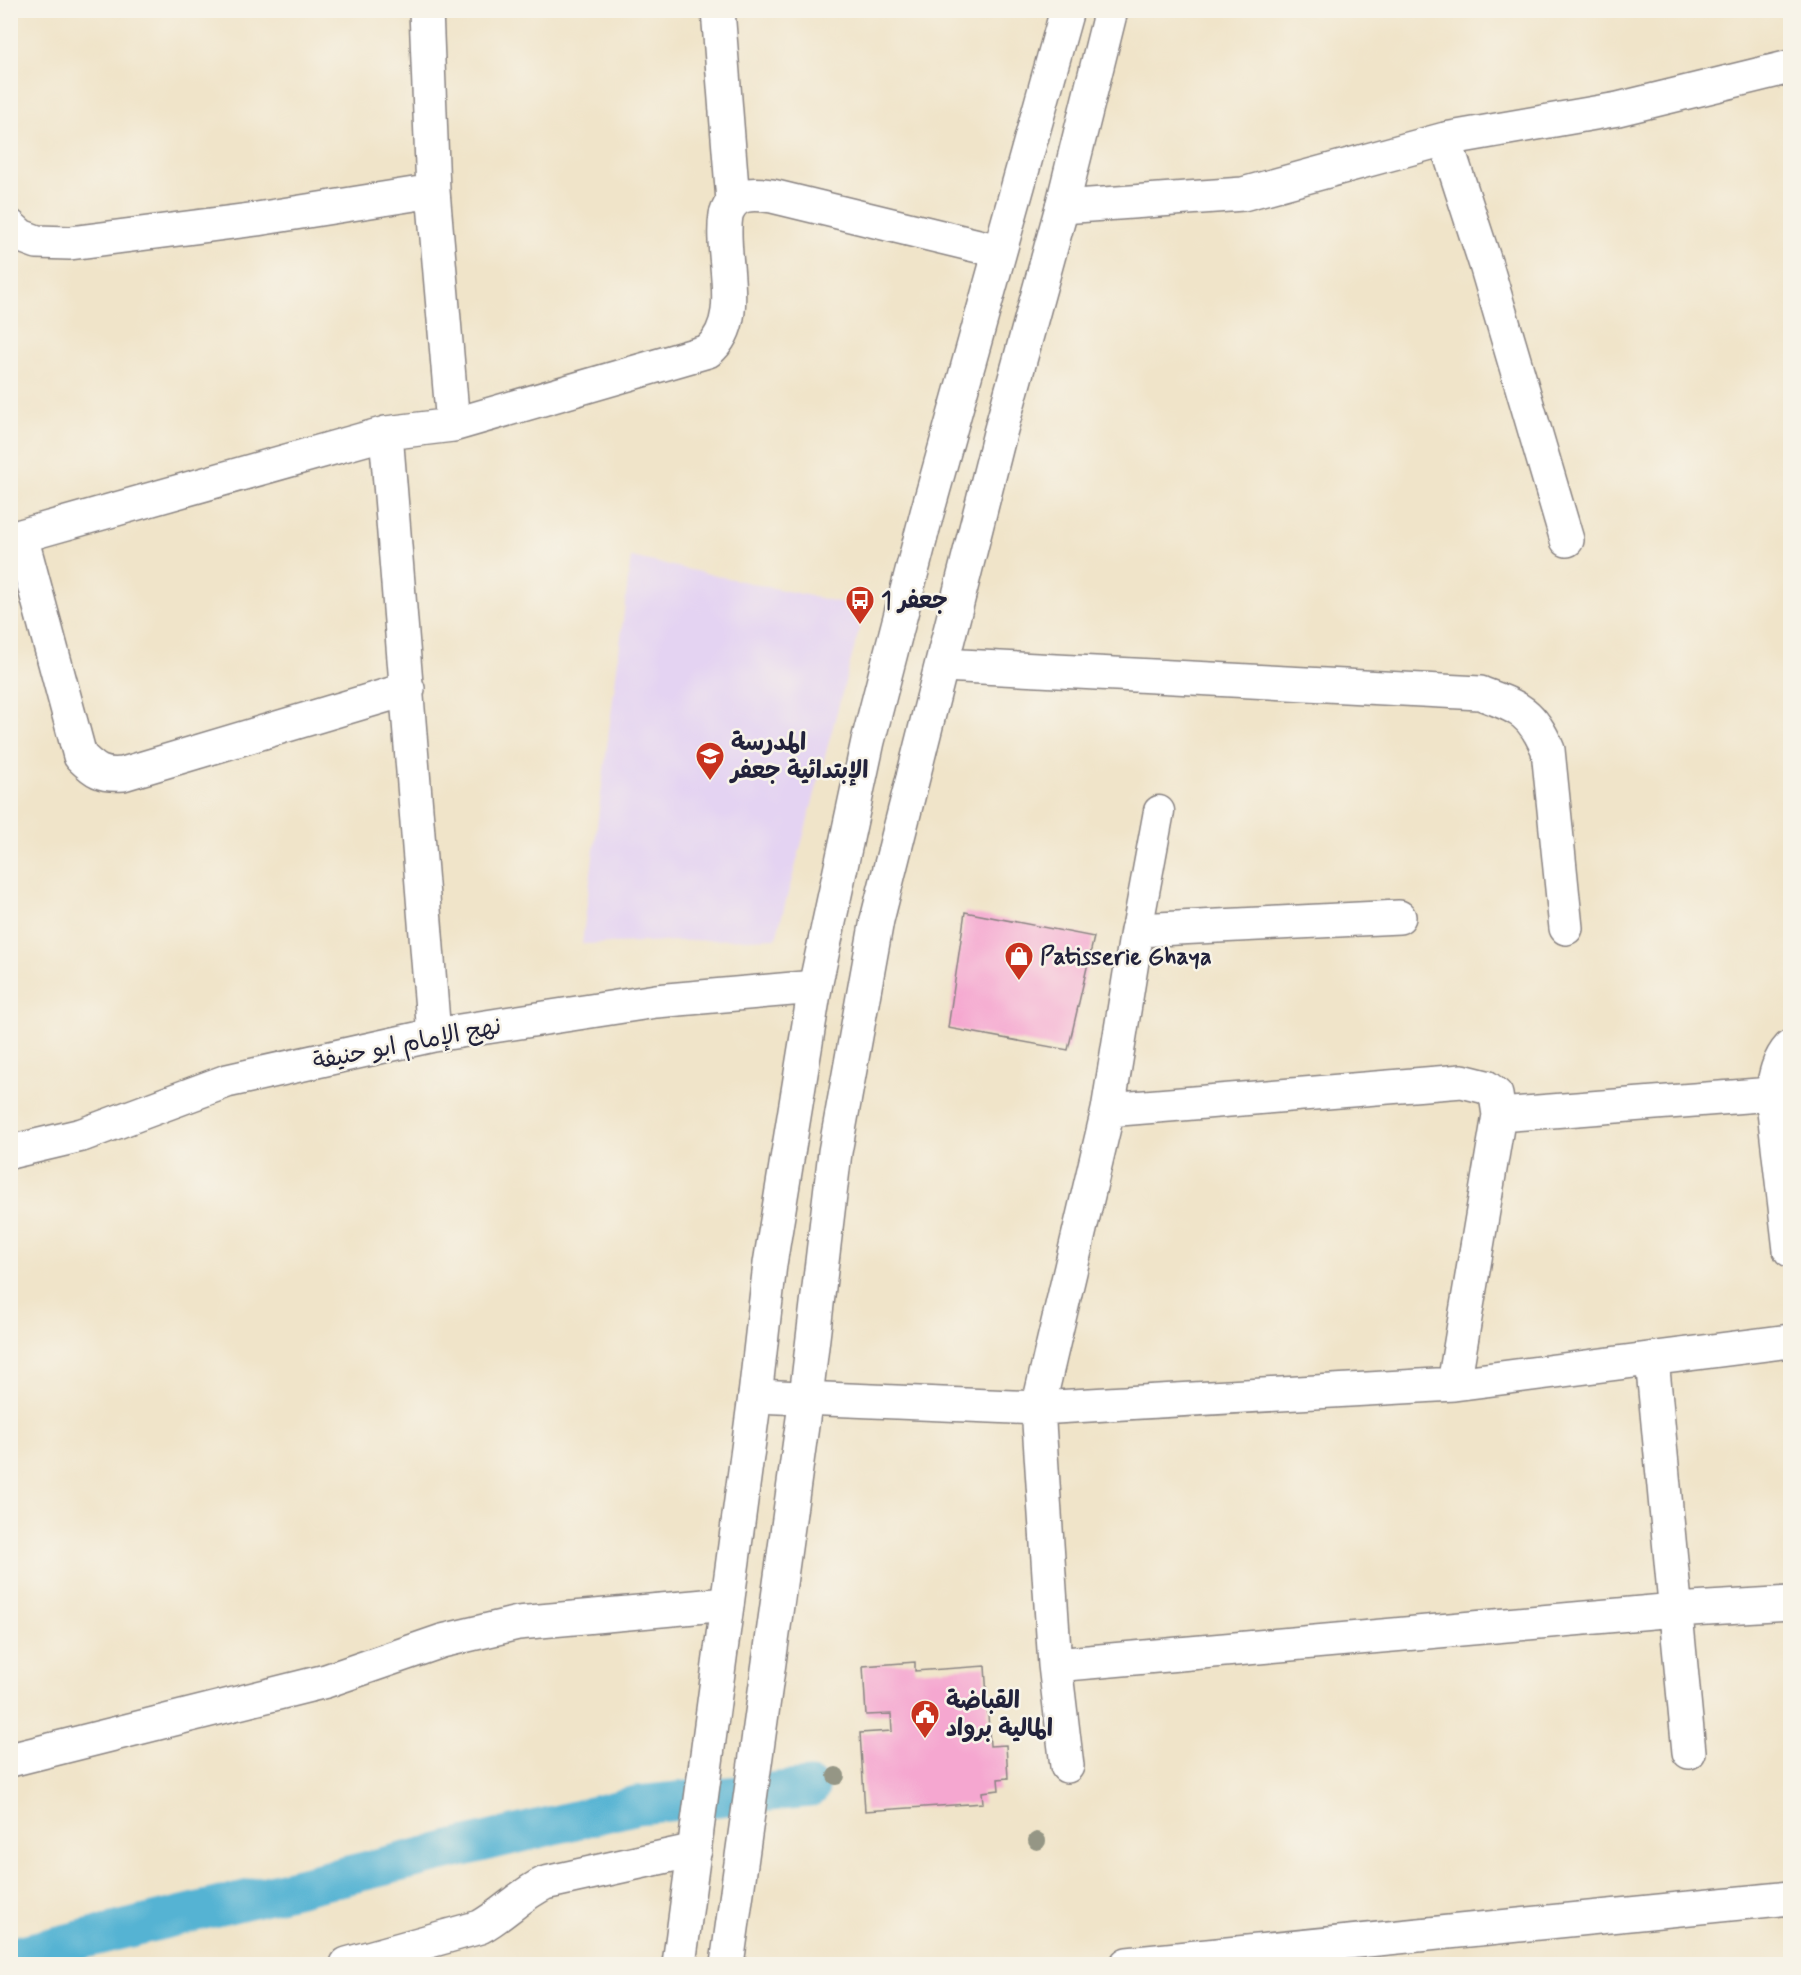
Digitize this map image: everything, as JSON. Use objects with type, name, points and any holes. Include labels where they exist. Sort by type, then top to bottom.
[{"type":"street","points":[[426,10],[432,191],[453,425]]},
{"type":"street","points":[[718,10],[733,201]]},
{"type":"street","points":[[679,1965],[728,1604],[770,1264],[815,987],[868,741],[927,513],[1067,10]]},
{"type":"street","points":[[728,1965],[806,1397],[835,1152],[877,920],[1000,433],[1062,207],[1111,10]]},
{"type":"street","points":[[1062,207],[1243,194],[1445,139],[1618,109],[1791,67]]},
{"type":"street","points":[[1445,139],[1486,265],[1567,540]]},
{"type":"street","points":[[10,226],[21,236],[37,242],[70,243],[246,220],[432,191]]},
{"type":"street","points":[[408,689],[123,774],[106,776],[94,771],[80,756],[16,537],[386,433],[453,425],[708,351],[718,343],[728,320],[725,221],[728,208],[733,201],[747,194],[772,196],[999,251]]},
{"type":"street","points":[[386,433],[434,1035]]},
{"type":"street","points":[[942,665],[1480,693],[1515,706],[1538,726],[1548,750],[1566,928]]},
{"type":"street","points":[[1067,1766],[1054,1665],[1038,1408],[1108,1110],[1159,811]]},
{"type":"street","points":[[1137,930],[1399,916]]},
{"type":"street","name":"نهج الإمام ابو حنيفة","points":[[10,1152],[82,1135],[227,1081],[434,1035],[656,1001],[815,987]]},
{"type":"street","points":[[1791,1047],[1783,1055],[1775,1075],[1772,1094],[1791,1250]]},
{"type":"street","points":[[1108,1110],[1462,1081],[1486,1087],[1496,1095],[1498,1115],[1454,1384]]},
{"type":"street","points":[[1498,1115],[1772,1094]]},
{"type":"street","points":[[755,1396],[1038,1408],[1454,1384],[1791,1341]]},
{"type":"street","points":[[1652,1359],[1689,1752]]},
{"type":"street","points":[[1054,1665],[1675,1610],[1791,1603]]},
{"type":"street","points":[[10,1760],[326,1681],[442,1641],[518,1623],[728,1604]]},
{"type":"street","points":[[347,1965],[480,1927],[497,1917],[526,1892],[545,1883],[697,1840]]},
{"type":"street","points":[[1127,1965],[1791,1898]]},
{"type":"shaded area","name":"المدرسة الإبتدائية جعفر","points":[[631,557],[865,608],[776,938],[582,944]]},
{"type":"building","name":"Patisserie Ghaya","points":[[965,912],[1094,937],[1068,1050],[948,1028]]},
{"type":"building","name":"القباضة المالية برواد","points":[[915,1662],[915,1671],[985,1666],[990,1746],[1006,1745],[1008,1778],[998,1779],[999,1790],[982,1792],[983,1803],[865,1811],[860,1733],[892,1731],[891,1714],[866,1715],[863,1666]]},
{"type":"waterway","points":[[10,1957],[637,1805],[810,1788]]},
{"type":"place","name":"جعفر 1","points":[[860,626]]},
{"type":"place","name":"المدرسة الإبتدائية جعفر","points":[[710,782]]},
{"type":"place","name":"Patisserie Ghaya","points":[[1019,982]]},
{"type":"place","name":"القباضة المالية برواد","points":[[925,1740]]}]
